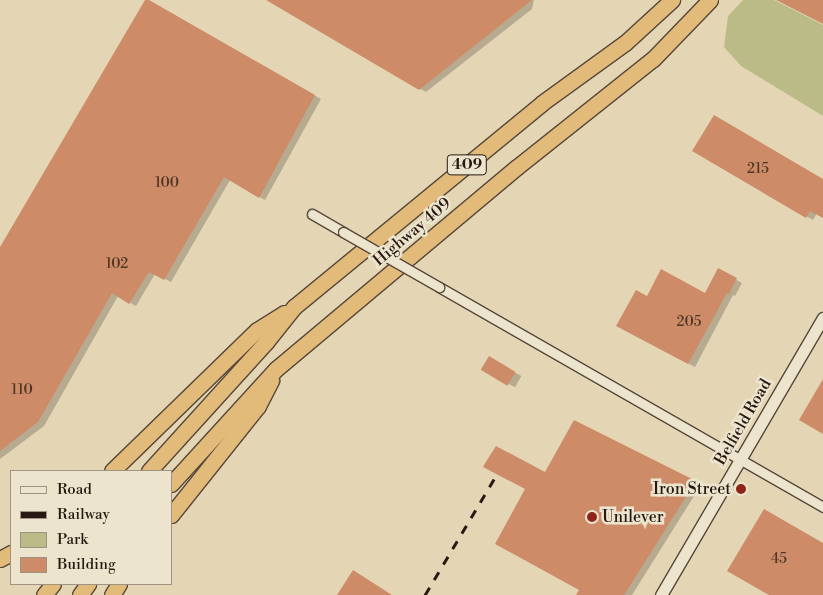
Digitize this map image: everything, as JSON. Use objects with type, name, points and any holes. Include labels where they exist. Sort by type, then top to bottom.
[{"type":"highway","name":"Highway 409","points":[[150,470],[266,342],[294,307],[542,103],[625,43],[672,0]]},
{"type":"highway","name":"Highway 409","points":[[172,483],[276,369],[517,167],[654,58],[710,0]]},
{"type":"highway","points":[[113,470],[258,330],[294,307]]},
{"type":"highway","points":[[172,514],[258,406],[276,369]]},
{"type":"highway","points":[[44,595],[52,585]]},
{"type":"main road","name":"Belfield Road","points":[[661,595],[823,318]]},
{"type":"street","points":[[312,214],[823,508]]},
{"type":"green space","points":[[743,0],[774,0],[823,25],[823,116],[741,66],[724,47],[728,16]]},
{"type":"building","points":[[145,0],[149,0],[315,95],[259,198],[224,177],[164,280],[149,272],[129,304],[112,293],[38,422],[0,451],[0,247]]},
{"type":"building","points":[[266,0],[532,0],[419,90]]},
{"type":"building","points":[[776,0],[823,0],[823,24]]},
{"type":"building","points":[[714,115],[823,179],[823,218],[810,211],[806,218],[692,151]]},
{"type":"building","points":[[718,268],[737,278],[688,364],[616,326],[636,290],[647,296],[661,269],[705,293]]},
{"type":"building","points":[[489,356],[516,372],[507,386],[481,370]]},
{"type":"building","points":[[823,379],[823,434],[799,420]]},
{"type":"building","name":"Unilever","points":[[574,420],[696,481],[624,595],[576,595],[579,590],[495,544],[525,489],[483,467],[487,460],[496,446],[545,472]]},
{"type":"building","points":[[764,509],[823,543],[823,595],[769,595],[727,571]]},
{"type":"building","points":[[353,570],[392,595],[337,595]]},
{"type":"railway","points":[[425,595],[496,476]]},
{"type":"place","name":"Iron Street","points":[[741,489]]},
{"type":"place","name":"Unilever","points":[[592,517]]}]
